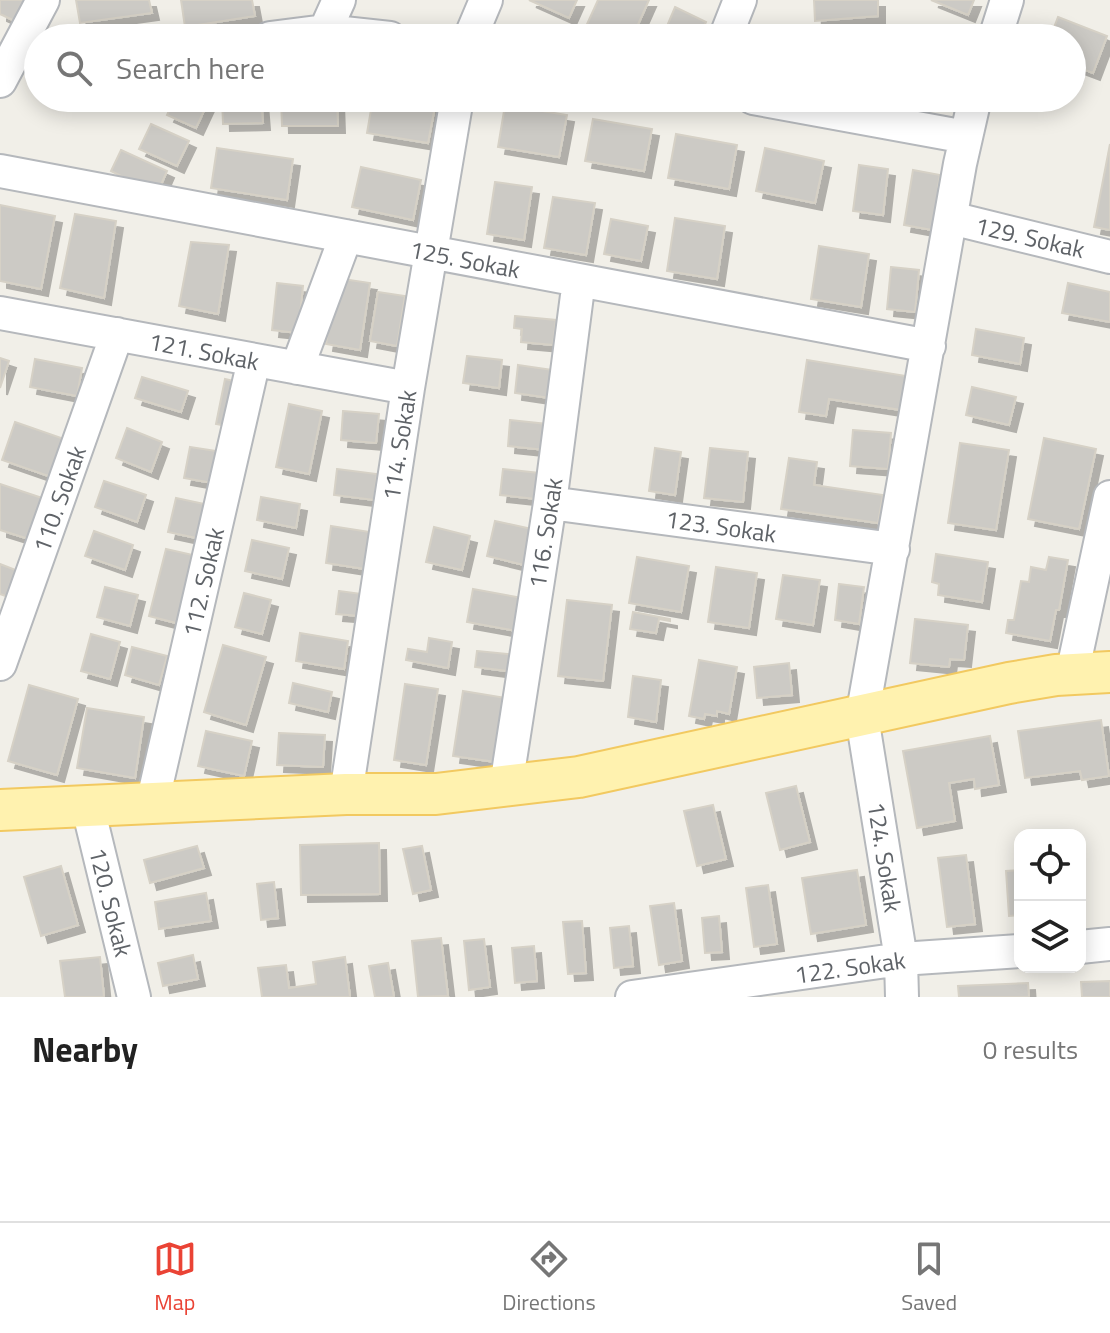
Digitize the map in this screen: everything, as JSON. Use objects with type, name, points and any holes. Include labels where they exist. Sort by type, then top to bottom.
[{"type":"main road","points":[[0,810],[346,794],[436,794],[579,777],[1009,683],[1091,673]]},
{"type":"street","points":[[30,24],[43,0]]},
{"type":"street","points":[[328,24],[339,0]]},
{"type":"street","points":[[476,24],[486,0]]},
{"type":"street","points":[[731,24],[740,0]]},
{"type":"street","points":[[999,24],[1007,0]]},
{"type":"street","points":[[1,77],[24,35]]},
{"type":"street","points":[[1,77],[24,72]]},
{"type":"street","name":"114. Sokak","points":[[346,794],[408,388],[455,112]]},
{"type":"street","points":[[829,112],[966,137]]},
{"type":"street","name":"124. Sokak","points":[[902,997],[901,959],[862,717],[972,112]]},
{"type":"street","name":"125. Sokak","points":[[0,171],[929,346]]},
{"type":"street","name":"129. Sokak","points":[[951,218],[1110,257]]},
{"type":"street","points":[[297,368],[346,236]]},
{"type":"street","name":"116. Sokak","points":[[506,786],[550,503],[579,280]]},
{"type":"street","name":"121. Sokak","points":[[0,313],[408,388]]},
{"type":"street","name":"110. Sokak","points":[[0,664],[117,334]]},
{"type":"street","name":"112. Sokak","points":[[152,804],[254,360]]},
{"type":"street","points":[[1091,673],[1110,497]]},
{"type":"street","name":"123. Sokak","points":[[550,503],[893,549]]},
{"type":"street","name":"120. Sokak","points":[[88,808],[134,997]]},
{"type":"street","points":[[1086,946],[1110,944]]},
{"type":"street","name":"122. Sokak","points":[[632,997],[901,959],[1014,951]]},
{"type":"building","points":[[0,0],[27,0],[17,22],[0,14]]},
{"type":"building","points":[[76,0],[149,0],[152,13],[80,23]]},
{"type":"building","points":[[181,0],[252,0],[255,16],[185,24]]},
{"type":"building","points":[[529,0],[577,0],[569,18]]},
{"type":"building","points":[[598,0],[649,0],[638,24],[587,24]]},
{"type":"building","points":[[814,0],[878,0],[878,16],[815,21]]},
{"type":"building","points":[[931,0],[974,0],[968,15]]},
{"type":"building","points":[[675,7],[706,22],[705,24],[668,24]]},
{"type":"building","points":[[1058,17],[1076,24],[1055,24]]},
{"type":"building","points":[[1086,28],[1107,36],[1093,73],[1086,70]]},
{"type":"building","points":[[168,112],[203,112],[196,128],[167,115]]},
{"type":"building","points":[[223,112],[262,112],[263,123],[223,124]]},
{"type":"building","points":[[282,112],[338,112],[338,126],[282,126]]},
{"type":"building","points":[[371,112],[434,112],[428,143],[367,133]]},
{"type":"building","points":[[504,112],[567,115],[559,157],[498,147]]},
{"type":"building","points":[[593,119],[652,129],[644,171],[585,161]]},
{"type":"building","points":[[151,124],[189,141],[177,166],[139,149]]},
{"type":"building","points":[[676,134],[737,145],[729,189],[668,178]]},
{"type":"building","points":[[1110,144],[1110,230],[1094,227]]},
{"type":"building","points":[[217,148],[293,159],[287,200],[211,188]]},
{"type":"building","points":[[765,148],[824,161],[815,203],[756,191]]},
{"type":"building","points":[[121,150],[167,171],[157,194],[111,171]]},
{"type":"building","points":[[859,165],[888,169],[883,215],[853,211]]},
{"type":"building","points":[[361,167],[421,180],[413,220],[352,207]]},
{"type":"building","points":[[913,170],[940,175],[938,187],[945,188],[938,231],[904,225]]},
{"type":"building","points":[[495,182],[532,187],[524,240],[487,234]]},
{"type":"building","points":[[553,197],[595,203],[586,255],[544,248]]},
{"type":"building","points":[[0,205],[55,216],[41,289],[0,281]]},
{"type":"building","points":[[75,214],[116,221],[104,298],[60,288]]},
{"type":"building","points":[[675,218],[725,226],[717,279],[667,271]]},
{"type":"building","points":[[611,219],[648,226],[641,261],[604,254]]},
{"type":"building","points":[[191,242],[229,245],[218,314],[179,306]]},
{"type":"building","points":[[819,246],[869,254],[861,307],[811,299]]},
{"type":"building","points":[[891,267],[919,270],[915,312],[887,309]]},
{"type":"building","points":[[336,278],[370,283],[360,350],[326,344]]},
{"type":"building","points":[[277,283],[303,286],[298,333],[272,330]]},
{"type":"building","points":[[1068,283],[1110,292],[1110,322],[1062,313]]},
{"type":"building","points":[[378,292],[405,296],[397,346],[370,341]]},
{"type":"building","points":[[515,316],[556,320],[553,345],[521,342],[522,329],[514,328]]},
{"type":"building","points":[[976,329],[1024,338],[1020,364],[972,355]]},
{"type":"building","points":[[467,356],[502,360],[499,388],[463,383]]},
{"type":"building","points":[[0,358],[9,361],[0,388]]},
{"type":"building","points":[[35,359],[82,368],[77,396],[30,387]]},
{"type":"building","points":[[807,360],[906,376],[901,410],[829,399],[826,416],[799,412]]},
{"type":"building","points":[[518,365],[553,370],[550,398],[515,393]]},
{"type":"building","points":[[142,377],[188,391],[181,412],[135,398]]},
{"type":"building","points":[[225,379],[247,384],[238,428],[216,424]]},
{"type":"building","points":[[972,387],[1016,397],[1009,425],[966,415]]},
{"type":"building","points":[[289,404],[322,411],[309,474],[276,467]]},
{"type":"building","points":[[343,411],[379,414],[376,443],[341,440]]},
{"type":"building","points":[[510,420],[547,424],[545,450],[508,446]]},
{"type":"building","points":[[15,422],[70,441],[57,479],[2,460]]},
{"type":"building","points":[[127,428],[162,442],[151,472],[116,458]]},
{"type":"building","points":[[853,430],[891,433],[888,469],[850,466]]},
{"type":"building","points":[[1044,438],[1096,449],[1079,529],[1028,519]]},
{"type":"building","points":[[960,443],[1009,450],[996,530],[948,523]]},
{"type":"building","points":[[190,447],[223,452],[218,484],[184,478]]},
{"type":"building","points":[[655,448],[681,452],[675,495],[649,491]]},
{"type":"building","points":[[710,448],[748,452],[743,502],[704,498]]},
{"type":"building","points":[[789,458],[817,462],[814,485],[883,495],[878,523],[781,509]]},
{"type":"building","points":[[337,469],[377,474],[374,500],[334,495]]},
{"type":"building","points":[[503,469],[539,473],[536,499],[500,495]]},
{"type":"building","points":[[104,481],[146,495],[137,522],[95,507]]},
{"type":"building","points":[[0,484],[45,499],[32,540],[0,530]]},
{"type":"building","points":[[261,497],[300,504],[296,528],[257,520]]},
{"type":"building","points":[[176,498],[209,505],[201,539],[168,532]]},
{"type":"building","points":[[495,521],[532,529],[524,565],[487,556]]},
{"type":"building","points":[[331,526],[370,532],[365,569],[326,563]]},
{"type":"building","points":[[434,527],[470,536],[462,570],[426,562]]},
{"type":"building","points":[[94,531],[133,545],[125,570],[85,556]]},
{"type":"building","points":[[252,540],[289,548],[282,579],[245,571]]},
{"type":"building","points":[[166,549],[197,556],[180,624],[149,616]]},
{"type":"building","points":[[936,554],[988,562],[982,602],[938,595],[939,584],[932,582]]},
{"type":"building","points":[[637,557],[689,566],[681,612],[629,603]]},
{"type":"building","points":[[1049,557],[1068,560],[1050,641],[1006,633],[1008,620],[1014,620],[1021,581],[1029,582],[1031,567],[1046,570]]},
{"type":"building","points":[[0,564],[26,574],[17,600],[0,594]]},
{"type":"building","points":[[716,567],[757,573],[749,628],[708,622]]},
{"type":"building","points":[[783,575],[820,580],[813,625],[776,619]]},
{"type":"building","points":[[839,584],[864,587],[859,624],[835,620]]},
{"type":"building","points":[[105,587],[138,595],[130,626],[97,617]]},
{"type":"building","points":[[473,589],[528,599],[522,632],[467,622]]},
{"type":"building","points":[[339,591],[362,594],[360,616],[336,614]]},
{"type":"building","points":[[244,593],[271,600],[262,634],[235,627]]},
{"type":"building","points":[[567,600],[612,605],[603,681],[558,676]]},
{"type":"building","points":[[633,612],[670,621],[659,619],[656,633],[630,629]]},
{"type":"building","points":[[915,619],[968,625],[964,660],[950,659],[949,667],[910,663]]},
{"type":"building","points":[[300,633],[348,641],[344,669],[296,661]]},
{"type":"building","points":[[91,634],[120,642],[110,679],[81,671]]},
{"type":"building","points":[[429,638],[452,642],[448,668],[406,660],[408,649],[427,652]]},
{"type":"building","points":[[223,645],[266,657],[246,725],[204,712]]},
{"type":"building","points":[[132,647],[167,656],[159,685],[125,675]]},
{"type":"building","points":[[477,651],[517,655],[515,672],[475,667]]},
{"type":"building","points":[[699,660],[737,667],[729,714],[717,711],[717,716],[705,714],[704,719],[689,716]]},
{"type":"building","points":[[789,663],[792,695],[757,698],[754,667]]},
{"type":"building","points":[[633,676],[661,680],[656,722],[628,717]]},
{"type":"building","points":[[293,683],[332,692],[328,712],[289,703]]},
{"type":"building","points":[[405,684],[438,689],[426,765],[394,760]]},
{"type":"building","points":[[29,685],[78,699],[57,775],[8,761]]},
{"type":"building","points":[[463,691],[506,698],[496,762],[453,756]]},
{"type":"building","points":[[87,708],[144,717],[135,778],[77,768]]},
{"type":"building","points":[[1101,720],[1109,776],[1082,780],[1080,771],[1025,778],[1018,731]]},
{"type":"building","points":[[206,731],[252,741],[244,776],[198,766]]},
{"type":"building","points":[[279,733],[325,735],[323,767],[277,765]]},
{"type":"building","points":[[990,736],[999,785],[975,789],[974,779],[949,783],[955,821],[917,828],[903,751]]},
{"type":"building","points":[[796,786],[810,842],[780,850],[766,793]]},
{"type":"building","points":[[713,805],[726,859],[697,866],[684,811]]},
{"type":"building","points":[[379,843],[380,894],[301,895],[300,845]]},
{"type":"building","points":[[197,846],[204,868],[150,883],[144,860]]},
{"type":"building","points":[[422,846],[431,890],[413,894],[403,849]]},
{"type":"building","points":[[966,855],[975,924],[947,927],[938,858]]},
{"type":"building","points":[[61,866],[78,925],[41,936],[24,877]]},
{"type":"building","points":[[857,870],[866,925],[811,934],[802,878]]},
{"type":"building","points":[[1014,870],[1014,916],[1009,916],[1006,871]]},
{"type":"building","points":[[274,882],[278,918],[261,920],[257,884]]},
{"type":"building","points":[[768,885],[777,944],[754,947],[746,888]]},
{"type":"building","points":[[206,893],[211,921],[159,929],[155,902]]},
{"type":"building","points":[[674,903],[682,961],[659,965],[650,906]]},
{"type":"building","points":[[719,916],[722,952],[705,953],[702,918]]},
{"type":"building","points":[[582,921],[586,973],[568,974],[563,922]]},
{"type":"building","points":[[629,926],[633,966],[614,968],[610,928]]},
{"type":"building","points":[[441,938],[448,996],[418,997],[412,941]]},
{"type":"building","points":[[484,939],[490,987],[469,990],[464,941]]},
{"type":"building","points":[[534,946],[537,981],[515,983],[512,948]]},
{"type":"building","points":[[193,955],[198,979],[163,986],[158,963]]},
{"type":"building","points":[[100,957],[104,997],[65,997],[60,961]]},
{"type":"building","points":[[345,957],[350,997],[262,997],[258,968],[286,965],[289,988],[316,984],[313,962]]},
{"type":"building","points":[[388,963],[394,997],[375,997],[369,966]]},
{"type":"building","points":[[1110,981],[1110,997],[1082,997],[1081,982]]},
{"type":"building","points":[[1028,983],[1029,997],[959,997],[958,986]]}]
